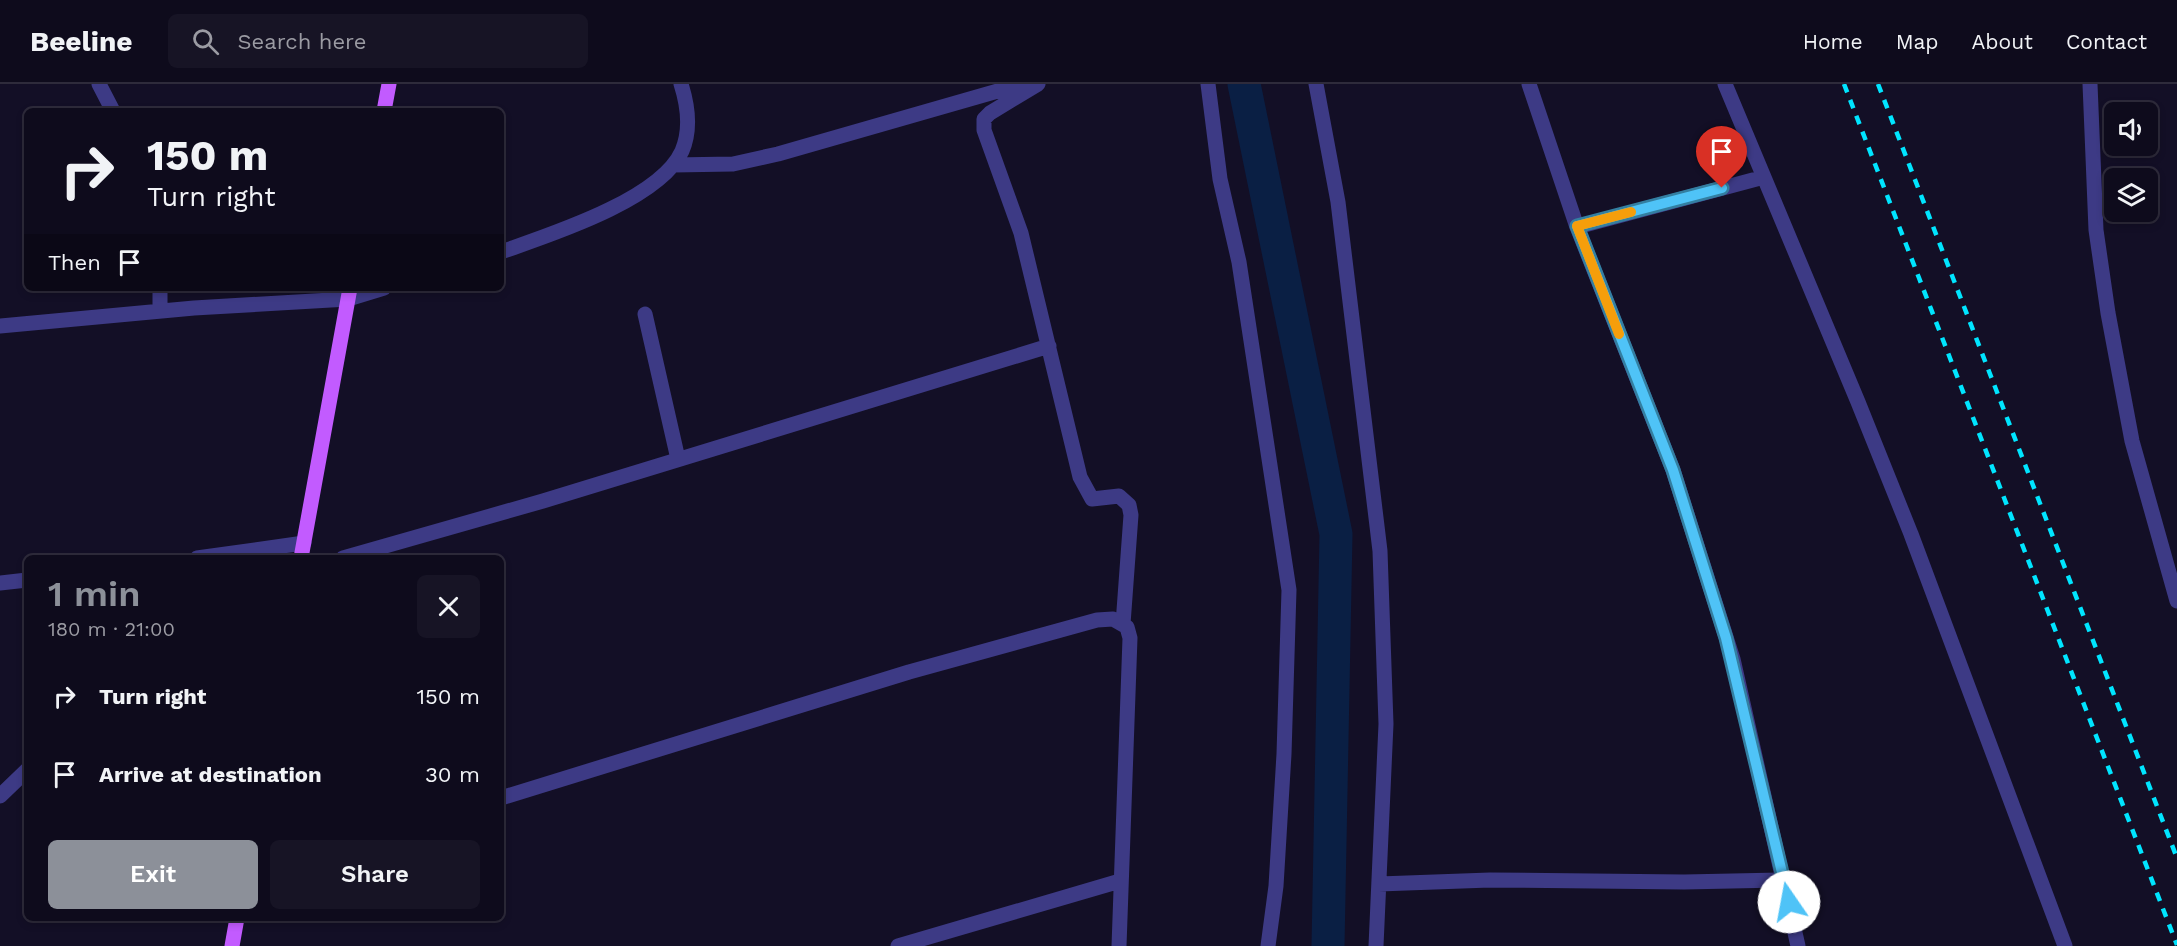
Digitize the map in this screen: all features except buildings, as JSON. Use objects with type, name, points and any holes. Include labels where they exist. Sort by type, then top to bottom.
[{"type":"main road","points":[[385,108],[389,84]]},
{"type":"main road","points":[[302,551],[349,293]]},
{"type":"main road","points":[[232,946],[236,921]]},
{"type":"street","points":[[99,84],[111,108]]},
{"type":"street","points":[[504,251],[574,226],[614,206],[649,185],[673,165],[681,153],[688,127],[681,84]]},
{"type":"street","points":[[673,165],[733,164],[778,154],[1022,84]]},
{"type":"street","points":[[1038,84],[990,113],[983,126],[1021,234],[1049,346],[1069,440],[1088,494],[1097,500],[1119,496],[1129,505],[1131,514],[1123,624],[1130,638],[1119,946]]},
{"type":"street","points":[[1208,84],[1220,179],[1239,262],[1289,591],[1284,765],[1276,886],[1268,946]]},
{"type":"street","points":[[1316,84],[1338,202],[1380,551],[1386,724],[1376,946]]},
{"type":"street","points":[[1529,84],[1577,226],[1673,470],[1716,603],[1736,670],[1798,946]]},
{"type":"street","points":[[1725,84],[1911,534],[2065,946]]},
{"type":"street","points":[[2090,84],[2095,218],[2108,313],[2132,441],[2177,602]]},
{"type":"street","points":[[1577,226],[1764,177]]},
{"type":"street","points":[[160,291],[160,311]]},
{"type":"street","points":[[0,326],[349,293]]},
{"type":"street","points":[[645,314],[678,459]]},
{"type":"street","points":[[353,555],[1049,346]]},
{"type":"street","points":[[242,555],[302,551]]},
{"type":"street","points":[[0,583],[24,580]]},
{"type":"street","points":[[504,797],[909,672],[1048,633],[1097,620],[1113,619],[1123,624]]},
{"type":"street","points":[[0,796],[24,773]]},
{"type":"street","points":[[1379,884],[1490,880],[1684,882],[1784,880]]},
{"type":"street","points":[[898,946],[1120,881]]},
{"type":"waterway","points":[[1244,84],[1336,534],[1328,946]]},
{"type":"railway","points":[[1844,84],[2177,945]]},
{"type":"railway","points":[[1878,84],[2177,858]]},
{"type":"slow traffic","points":[[1619,334],[1577,226],[1631,212]]},
{"type":"route","points":[[1722,188],[1577,226],[1673,470],[1733,659],[1789,902]]}]
